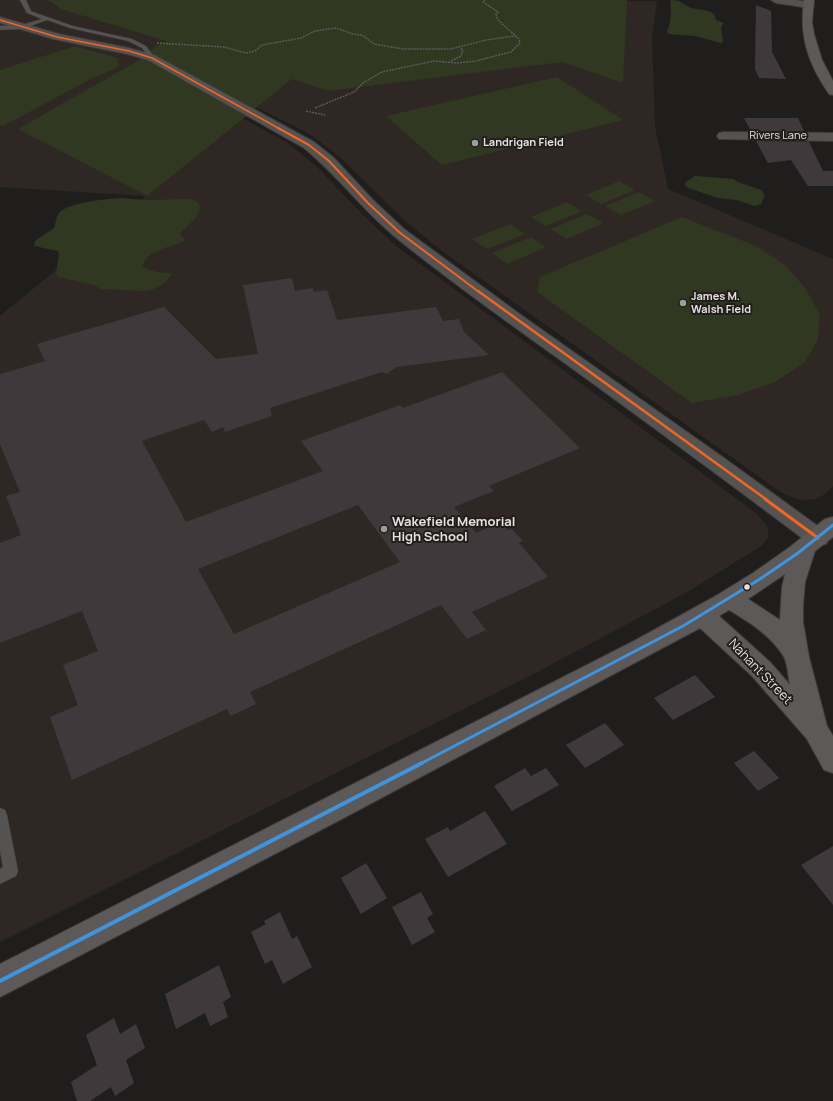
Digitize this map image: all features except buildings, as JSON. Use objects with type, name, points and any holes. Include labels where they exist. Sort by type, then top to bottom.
[{"type":"main road","points":[[809,3],[807,26],[811,48],[833,91]]},
{"type":"main road","points":[[0,978],[452,749],[702,615],[729,599],[819,536]]},
{"type":"main road","name":"Nahant Street","points":[[816,731],[794,653],[791,614],[793,587],[796,572],[819,536]]},
{"type":"main road","points":[[729,599],[775,628],[789,644],[794,653]]},
{"type":"main road","name":"Nahant Street","points":[[702,615],[761,669],[816,731],[833,761]]},
{"type":"street","points":[[776,0],[809,3]]},
{"type":"street","points":[[0,20],[57,37],[129,51],[154,51],[309,145],[329,161],[368,203],[405,237],[515,319],[819,536]]},
{"type":"street","name":"Rivers Lane","points":[[724,136],[833,136]]},
{"type":"lane","points":[[23,0],[29,12],[46,19],[72,27],[130,40],[144,47],[148,51],[154,51]]},
{"type":"lane","points":[[0,28],[22,27],[46,19]]},
{"type":"lane","points":[[0,815],[11,871],[0,877]]},
{"type":"path","points":[[315,108],[354,92],[363,83],[382,72],[434,61],[457,63],[476,62],[511,52],[520,43],[519,39],[498,20],[496,14],[498,12],[483,2],[485,0]]},
{"type":"path","points":[[154,51],[224,48],[246,53],[255,51],[262,45],[303,37],[315,31],[336,28],[364,36],[372,43],[397,48],[430,50],[460,48],[486,40],[515,36]]},
{"type":"path","points":[[450,62],[461,56],[463,50],[460,48]]},
{"type":"path","points":[[306,111],[325,115]]},
{"type":"shaded area","name":"Wakefield Memorial High School","points":[[0,0],[239,0],[152,49],[139,60],[19,129],[147,196],[242,118],[288,143],[317,167],[363,215],[396,246],[757,514],[767,526],[768,538],[761,546],[689,591],[539,671],[0,942],[0,316],[146,196],[0,187]]},
{"type":"shaded area","points":[[404,0],[657,1],[652,37],[655,127],[668,189],[833,259],[833,486],[823,495],[816,499],[806,500],[798,499],[782,493],[442,251],[403,219],[340,157],[319,141],[308,133],[256,107],[318,59]]},
{"type":"green space","points":[[48,0],[627,0],[623,83],[562,62],[328,91],[292,79],[147,196],[18,129],[139,60],[152,49],[166,41],[61,9]]},
{"type":"green space","points":[[671,0],[678,1],[692,8],[706,10],[714,14],[716,20],[724,23],[721,27],[723,42],[721,43],[695,36],[669,34],[667,32],[671,17]]},
{"type":"green space","points":[[75,46],[114,57],[118,59],[119,64],[116,68],[89,80],[3,126],[0,125],[0,70]]},
{"type":"green space","name":"Landrigan Field","points":[[557,77],[623,120],[442,165],[386,116]]},
{"type":"green space","points":[[695,176],[733,179],[761,190],[765,195],[761,204],[755,206],[737,200],[718,198],[686,187],[685,183]]},
{"type":"green space","points":[[619,181],[635,190],[601,204],[586,195]]},
{"type":"green space","points":[[639,192],[655,201],[621,215],[605,206]]},
{"type":"green space","points":[[122,198],[144,200],[188,199],[196,201],[201,207],[195,219],[181,232],[180,235],[185,239],[185,241],[154,253],[149,256],[142,266],[152,271],[172,273],[167,280],[157,288],[145,291],[101,289],[94,285],[58,277],[56,273],[59,255],[58,251],[34,246],[35,241],[54,228],[59,213],[64,209],[89,202]]},
{"type":"green space","points":[[567,202],[582,211],[546,226],[531,217]]},
{"type":"green space","points":[[587,214],[603,223],[567,239],[551,229]]},
{"type":"green space","name":"James M. Walsh Field","points":[[682,217],[756,246],[786,266],[805,288],[820,314],[818,339],[805,362],[775,382],[738,395],[692,403],[537,292],[540,277]]},
{"type":"green space","points":[[510,224],[525,234],[487,249],[472,239]]},
{"type":"green space","points":[[531,237],[546,247],[507,264],[492,253]]},
{"type":"transit line","points":[[0,20],[57,37],[129,51],[152,58],[309,145],[329,161],[368,203],[399,232],[515,319],[717,463],[818,538]]},
{"type":"transit line","points":[[0,981],[643,648],[683,626],[760,579],[798,553],[833,525]]},
{"type":"place","name":"Landrigan Field","points":[[475,143]]},
{"type":"place","name":"James M. Walsh Field","points":[[683,303]]},
{"type":"place","name":"Wakefield Memorial High School","points":[[384,529]]}]
